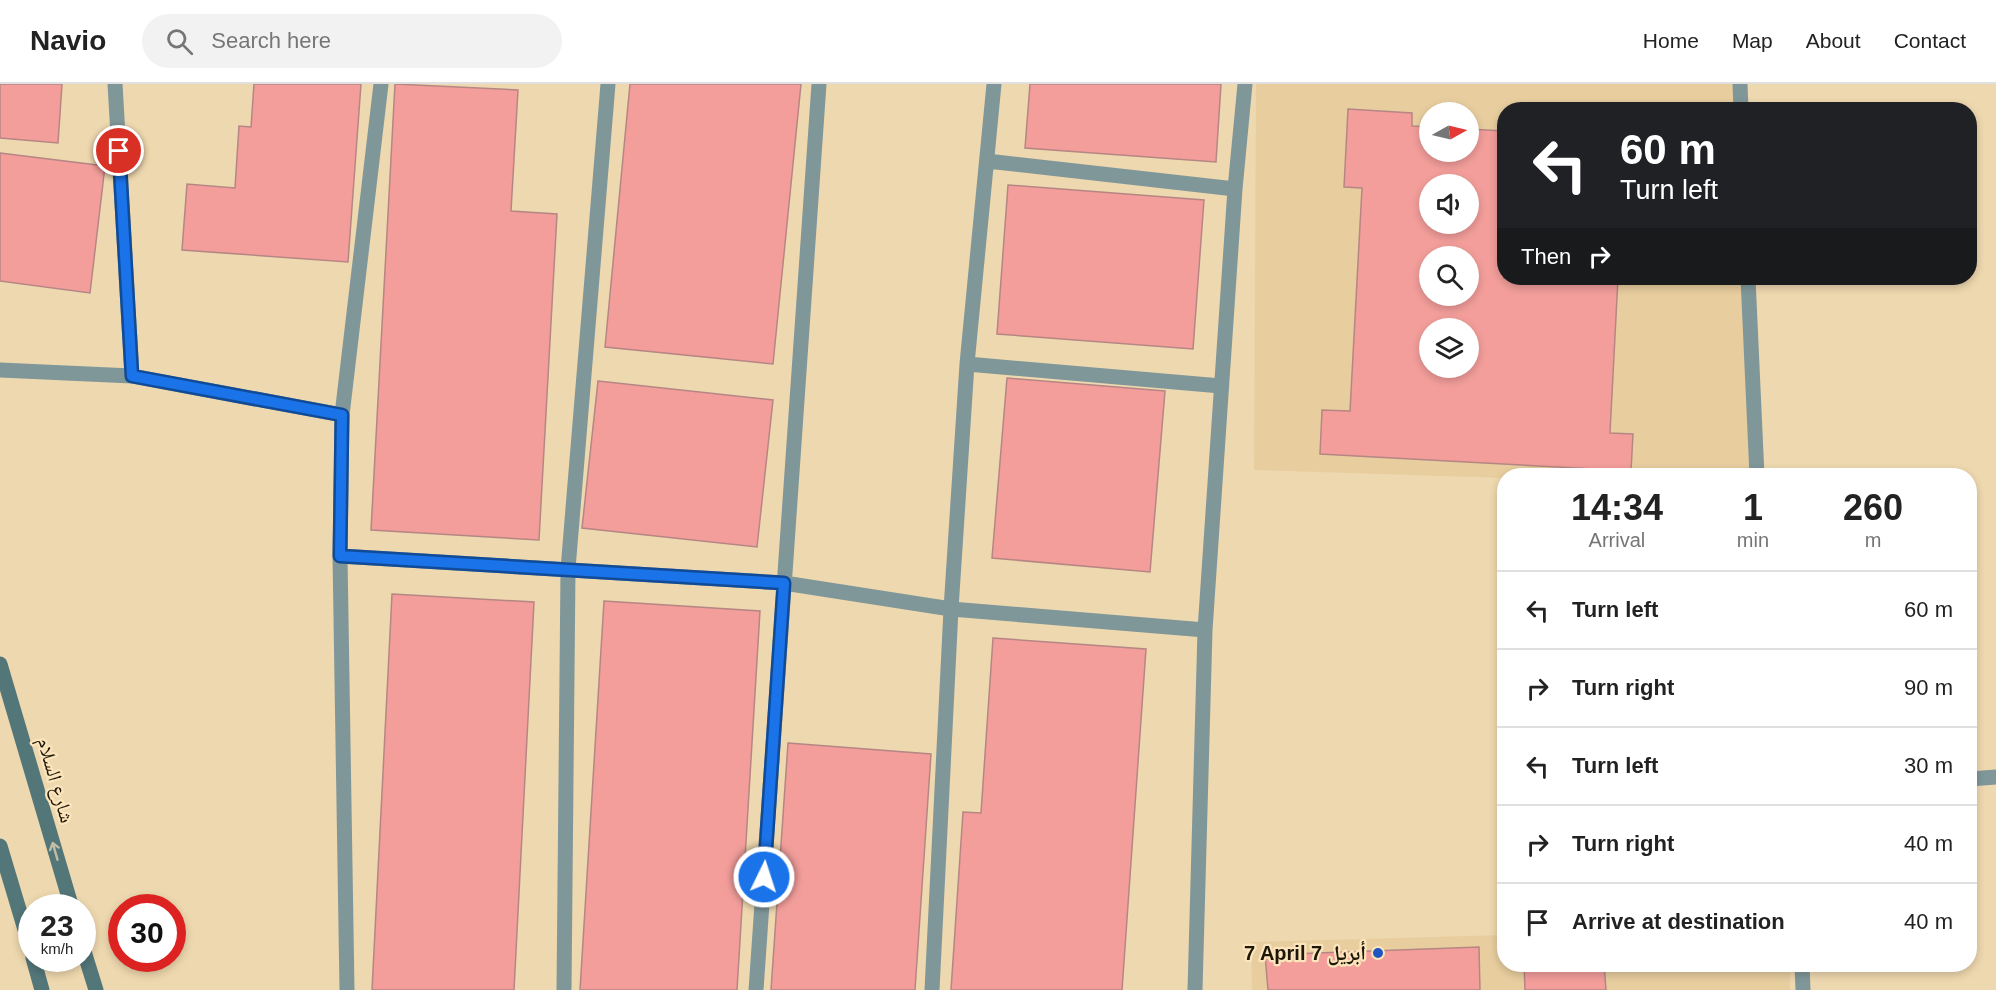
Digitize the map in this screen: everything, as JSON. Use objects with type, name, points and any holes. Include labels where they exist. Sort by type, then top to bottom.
[{"type":"main road","name":"شارع السلام","points":[[0,664],[68,894]]},
{"type":"main road","points":[[0,846],[18,906]]},
{"type":"main road","points":[[37,972],[42,990]]},
{"type":"main road","points":[[90,972],[96,990]]},
{"type":"street","points":[[115,84],[132,376]]},
{"type":"street","points":[[347,990],[340,556],[342,415],[381,84]]},
{"type":"street","points":[[564,990],[568,569],[608,84]]},
{"type":"street","points":[[756,990],[819,84]]},
{"type":"street","points":[[932,990],[951,609],[967,364],[994,84]]},
{"type":"street","points":[[1195,990],[1205,630],[1235,189],[1245,84]]},
{"type":"street","points":[[1740,84],[1741,102]]},
{"type":"street","points":[[987,160],[1235,189]]},
{"type":"street","points":[[1748,285],[1757,468]]},
{"type":"street","points":[[967,364],[1221,386]]},
{"type":"street","points":[[0,370],[132,376],[342,415]]},
{"type":"street","points":[[340,556],[784,583],[951,609],[1205,630]]},
{"type":"street","points":[[1977,778],[1996,777]]},
{"type":"street","points":[[1802,972],[1803,990]]},
{"type":"shaded area","points":[[1256,84],[1740,84],[1741,102],[1497,102],[1497,285],[1750,285],[1760,468],[1497,468],[1497,478],[1254,470]]},
{"type":"shaded area","name":"7 April 7 أبريل","points":[[1497,935],[1497,972],[1790,972],[1790,990],[1252,990],[1251,942]]},
{"type":"building","points":[[0,84],[62,84],[58,143],[0,138]]},
{"type":"building","points":[[254,84],[361,84],[348,262],[182,250],[187,184],[235,188],[239,126],[251,127]]},
{"type":"building","points":[[395,84],[518,90],[511,211],[557,214],[539,540],[371,530]]},
{"type":"building","points":[[630,84],[801,84],[773,364],[605,347]]},
{"type":"building","points":[[1030,84],[1221,84],[1216,162],[1025,148]]},
{"type":"building","points":[[1348,109],[1412,113],[1412,126],[1419,126],[1419,162],[1479,162],[1479,130],[1497,131],[1497,285],[1618,285],[1610,433],[1633,434],[1631,468],[1576,468],[1320,454],[1322,410],[1350,411],[1362,188],[1344,187]]},
{"type":"building","points":[[0,153],[105,166],[90,293],[0,281]]},
{"type":"building","points":[[1008,185],[1204,200],[1193,349],[997,334]]},
{"type":"building","points":[[1007,378],[1165,391],[1150,572],[992,558]]},
{"type":"building","points":[[598,381],[773,400],[757,547],[582,528]]},
{"type":"building","points":[[392,594],[534,602],[514,990],[372,990]]},
{"type":"building","points":[[604,601],[760,611],[737,990],[580,990]]},
{"type":"building","points":[[993,638],[1146,649],[1122,990],[951,990],[963,812],[981,813]]},
{"type":"building","points":[[788,743],[931,754],[915,990],[771,990]]},
{"type":"building","points":[[1479,947],[1480,990],[1268,990],[1265,955]]},
{"type":"building","points":[[1524,972],[1605,972],[1606,990],[1525,990]]},
{"type":"place","name":"7 April 7 أبريل","points":[[1378,953]]},
{"type":"route","points":[[119,151],[132,376],[342,415],[340,556],[784,583],[764,877]]}]
